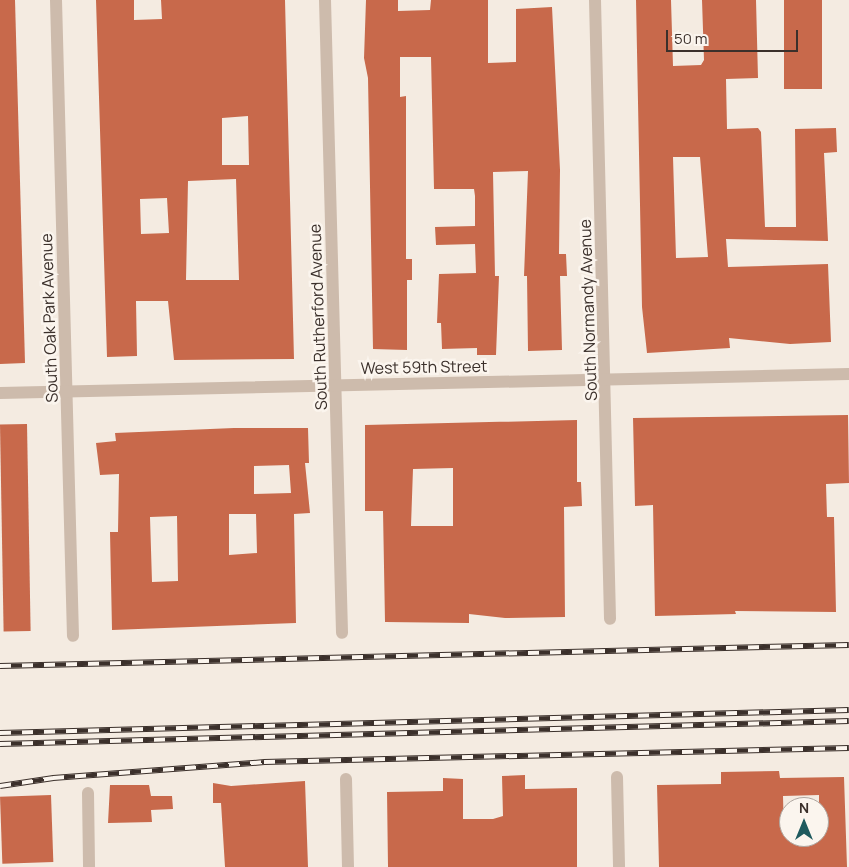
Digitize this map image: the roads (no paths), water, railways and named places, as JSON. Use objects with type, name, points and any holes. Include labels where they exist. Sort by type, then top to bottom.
[{"type":"street","name":"South Oak Park Avenue","points":[[56,0],[73,636]]},
{"type":"street","name":"South Rutherford Avenue","points":[[325,0],[342,632]]},
{"type":"street","name":"South Normandy Avenue","points":[[595,0],[606,379],[610,619]]},
{"type":"street","name":"West 59th Street","points":[[0,393],[849,374]]},
{"type":"street","points":[[617,777],[620,867]]},
{"type":"street","points":[[346,779],[348,867]]},
{"type":"street","points":[[88,793],[89,867]]},
{"type":"railway","points":[[0,666],[849,645]]},
{"type":"railway","points":[[0,733],[849,710]]},
{"type":"railway","points":[[0,744],[849,721]]},
{"type":"railway","points":[[0,786],[53,778],[264,762],[849,748]]}]
